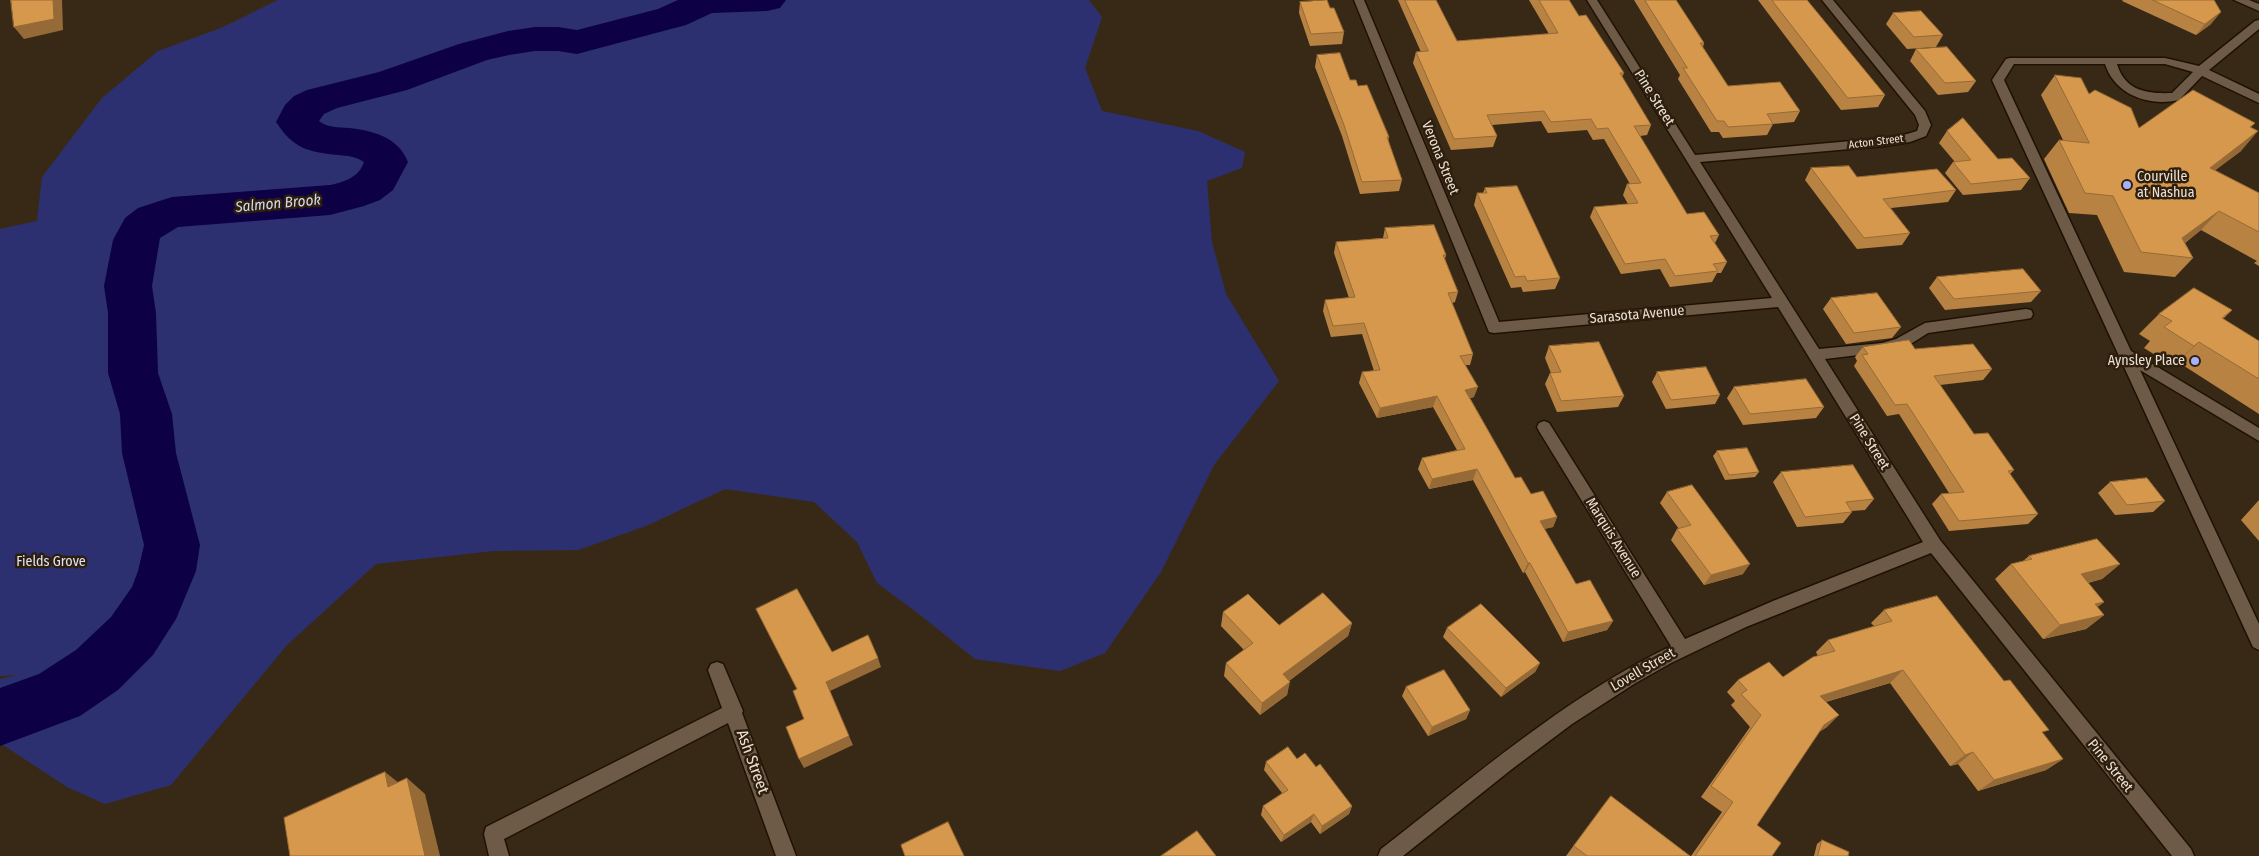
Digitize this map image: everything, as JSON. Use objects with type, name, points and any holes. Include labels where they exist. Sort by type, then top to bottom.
[{"type":"street","name":"Verona Street","points":[[1359,0],[1494,328]]},
{"type":"street","name":"Pine Street","points":[[1592,0],[1934,545],[2184,856]]},
{"type":"street","name":"Acton Street","points":[[1692,159],[1886,142],[1910,138],[1922,133],[1925,125],[1921,114],[1827,0]]},
{"type":"street","points":[[2239,0],[2259,8]]},
{"type":"street","points":[[2110,62],[2116,82],[2126,89],[2141,95],[2159,98],[2175,97],[2201,71],[2259,24]]},
{"type":"street","points":[[2259,99],[2201,71],[2182,64],[2165,61],[2010,61],[1998,80],[2259,642]]},
{"type":"street","name":"Sarasota Avenue","points":[[1494,328],[1781,302]]},
{"type":"street","points":[[1815,355],[1893,345],[1903,342],[1924,328],[2026,314]]},
{"type":"street","points":[[2126,355],[2259,435]]},
{"type":"street","name":"Marquis Avenue","points":[[1544,427],[1681,648]]},
{"type":"street","name":"Lovell Street","points":[[1388,856],[1578,709],[1681,648],[1748,619],[1934,545]]},
{"type":"street","name":"Ash Street","points":[[717,670],[734,711],[786,856]]},
{"type":"street","points":[[499,856],[493,834],[734,711]]},
{"type":"green space","name":"Fields Grove","points":[[278,0],[1089,0],[1102,17],[1085,68],[1102,111],[1198,131],[1245,152],[1242,168],[1207,181],[1212,242],[1226,294],[1279,381],[1214,465],[1161,572],[1105,653],[1060,671],[975,659],[877,583],[857,542],[814,502],[725,489],[646,526],[578,550],[493,551],[376,564],[287,645],[171,785],[105,804],[67,787],[0,743],[0,679],[17,675],[0,676],[0,229],[37,221],[42,177],[102,98],[158,51],[221,28]]},
{"type":"building","points":[[11,0],[53,0],[54,19],[14,27]]},
{"type":"building","points":[[1327,0],[1330,8],[1334,8],[1344,32],[1311,34],[1300,2]]},
{"type":"building","points":[[1405,0],[1436,0],[1457,41],[1558,33],[1539,0],[1569,0],[1579,16],[1586,15],[1624,73],[1620,73],[1651,125],[1634,126],[1687,214],[1704,212],[1719,235],[1710,236],[1727,262],[1713,264],[1718,271],[1675,276],[1665,259],[1625,264],[1594,207],[1638,203],[1627,184],[1641,183],[1608,128],[1597,129],[1591,119],[1551,122],[1544,111],[1487,115],[1497,136],[1454,139],[1416,52],[1428,51]]},
{"type":"building","points":[[1645,0],[1676,0],[1704,43],[1700,43],[1728,86],[1780,82],[1800,111],[1767,114],[1773,124],[1728,127],[1724,121],[1717,121],[1683,68],[1687,68]]},
{"type":"building","points":[[1772,0],[1807,0],[1885,95],[1848,98]]},
{"type":"building","points":[[2153,0],[2214,0],[2221,12],[2205,24]]},
{"type":"building","points":[[1921,11],[1943,35],[1914,37],[1893,13]]},
{"type":"building","points":[[1947,47],[1976,81],[1945,83],[1916,49]]},
{"type":"building","points":[[1340,53],[1350,80],[1356,80],[1358,86],[1367,85],[1389,137],[1387,137],[1402,180],[1362,182],[1344,125],[1317,55]]},
{"type":"building","name":"Courville at Nashua","points":[[2055,75],[2081,78],[2089,94],[2095,90],[2131,108],[2139,128],[2193,90],[2255,123],[2250,127],[2258,131],[2210,168],[2259,193],[2259,232],[2219,211],[2182,238],[2193,258],[2141,252],[2113,196],[2085,193],[2059,140],[2089,143]]},
{"type":"building","points":[[1963,118],[1998,159],[2012,158],[2030,178],[1971,184],[1953,162],[1971,160],[1947,131]]},
{"type":"building","points":[[1849,166],[1857,177],[1937,169],[1956,190],[1883,199],[1910,233],[1864,238],[1811,168]]},
{"type":"building","points":[[1517,186],[1560,278],[1527,281],[1525,276],[1515,277],[1477,193],[1487,193],[1485,188]]},
{"type":"building","points":[[1434,225],[1446,255],[1443,255],[1458,292],[1448,293],[1473,354],[1460,356],[1478,387],[1465,390],[1515,478],[1521,477],[1531,494],[1543,491],[1557,517],[1540,521],[1576,584],[1590,580],[1613,621],[1568,632],[1477,469],[1432,479],[1422,458],[1465,449],[1437,396],[1380,408],[1362,372],[1380,370],[1364,323],[1333,326],[1325,300],[1355,297],[1336,242],[1388,238],[1385,228]]},
{"type":"building","points":[[2023,269],[2041,291],[1954,299],[1937,277]]},
{"type":"building","points":[[2194,288],[2232,310],[2222,318],[2259,341],[2259,379],[2199,342],[2194,346],[2164,327],[2172,321],[2159,314]]},
{"type":"building","points":[[1877,293],[1901,327],[1854,333],[1831,298]]},
{"type":"building","points":[[1909,340],[1915,349],[1973,344],[1992,369],[1934,376],[1974,434],[1988,433],[2014,470],[2008,471],[2038,514],[1959,521],[1941,494],[1964,492],[1907,404],[1895,405],[1862,355],[1868,354],[1863,347]]},
{"type":"building","points":[[1599,342],[1624,396],[1561,401],[1550,373],[1561,372],[1549,346]]},
{"type":"building","points":[[1706,367],[1720,395],[1671,400],[1657,372]]},
{"type":"building","points":[[1806,379],[1824,407],[1750,414],[1734,387]]},
{"type":"building","points":[[1747,448],[1759,472],[1729,475],[1717,451]]},
{"type":"building","points":[[1853,465],[1874,499],[1846,502],[1852,512],[1805,517],[1781,472]]},
{"type":"building","points":[[2147,478],[2165,501],[2127,505],[2110,482]]},
{"type":"building","points":[[1692,485],[1750,564],[1711,575],[1677,529],[1691,525],[1667,492]]},
{"type":"building","points":[[2097,539],[2120,564],[2081,574],[2104,602],[2095,604],[2104,615],[2060,625],[2011,564],[2032,559],[2029,556]]},
{"type":"building","points":[[797,589],[832,652],[868,635],[878,658],[826,682],[849,736],[799,759],[786,727],[804,719],[793,691],[797,689],[756,609]]},
{"type":"building","points":[[1323,593],[1352,623],[1283,674],[1290,682],[1262,703],[1226,663],[1253,643],[1223,612],[1248,594],[1279,625]]},
{"type":"building","points":[[1937,596],[2004,681],[2010,680],[2049,730],[2042,732],[2063,759],[1994,780],[1973,752],[1965,755],[1903,670],[1820,696],[1839,715],[1824,725],[1757,825],[1781,843],[1772,856],[1695,856],[1733,802],[1711,786],[1761,715],[1741,694],[1747,690],[1738,680],[1769,662],[1783,677],[1813,657],[1835,651],[1828,640],[1892,621],[1884,610]]},
{"type":"building","points":[[1481,604],[1540,663],[1506,688],[1447,628]]},
{"type":"building","points":[[1444,670],[1470,710],[1432,727],[1406,687]]},
{"type":"building","points":[[1288,747],[1297,759],[1305,753],[1316,767],[1320,764],[1352,806],[1322,826],[1314,814],[1284,835],[1263,806],[1288,790],[1266,762]]},
{"type":"building","points":[[385,772],[388,787],[407,778],[425,856],[290,856],[284,818]]},
{"type":"building","points":[[1611,796],[1690,856],[1587,856],[1574,846]]},
{"type":"building","points":[[948,822],[964,856],[905,856],[901,845]]},
{"type":"building","points":[[1197,831],[1216,856],[1161,856]]},
{"type":"building","points":[[1822,840],[1849,852],[1848,856],[1818,856]]},
{"type":"waterway","name":"Salmon Brook","points":[[0,717],[58,696],[97,670],[132,636],[155,601],[167,571],[172,545],[149,453],[146,414],[133,373],[132,313],[128,286],[136,240],[141,229],[154,219],[172,212],[330,200],[349,196],[372,185],[378,179],[386,162],[381,153],[371,146],[314,137],[304,131],[297,122],[300,114],[309,105],[322,99],[393,81],[473,52],[508,43],[535,39],[558,39],[577,42],[672,17],[706,2],[767,0]]},
{"type":"place","name":"Courville at Nashua","points":[[2127,185]]},
{"type":"place","name":"Aynsley Place","points":[[2195,361]]}]
